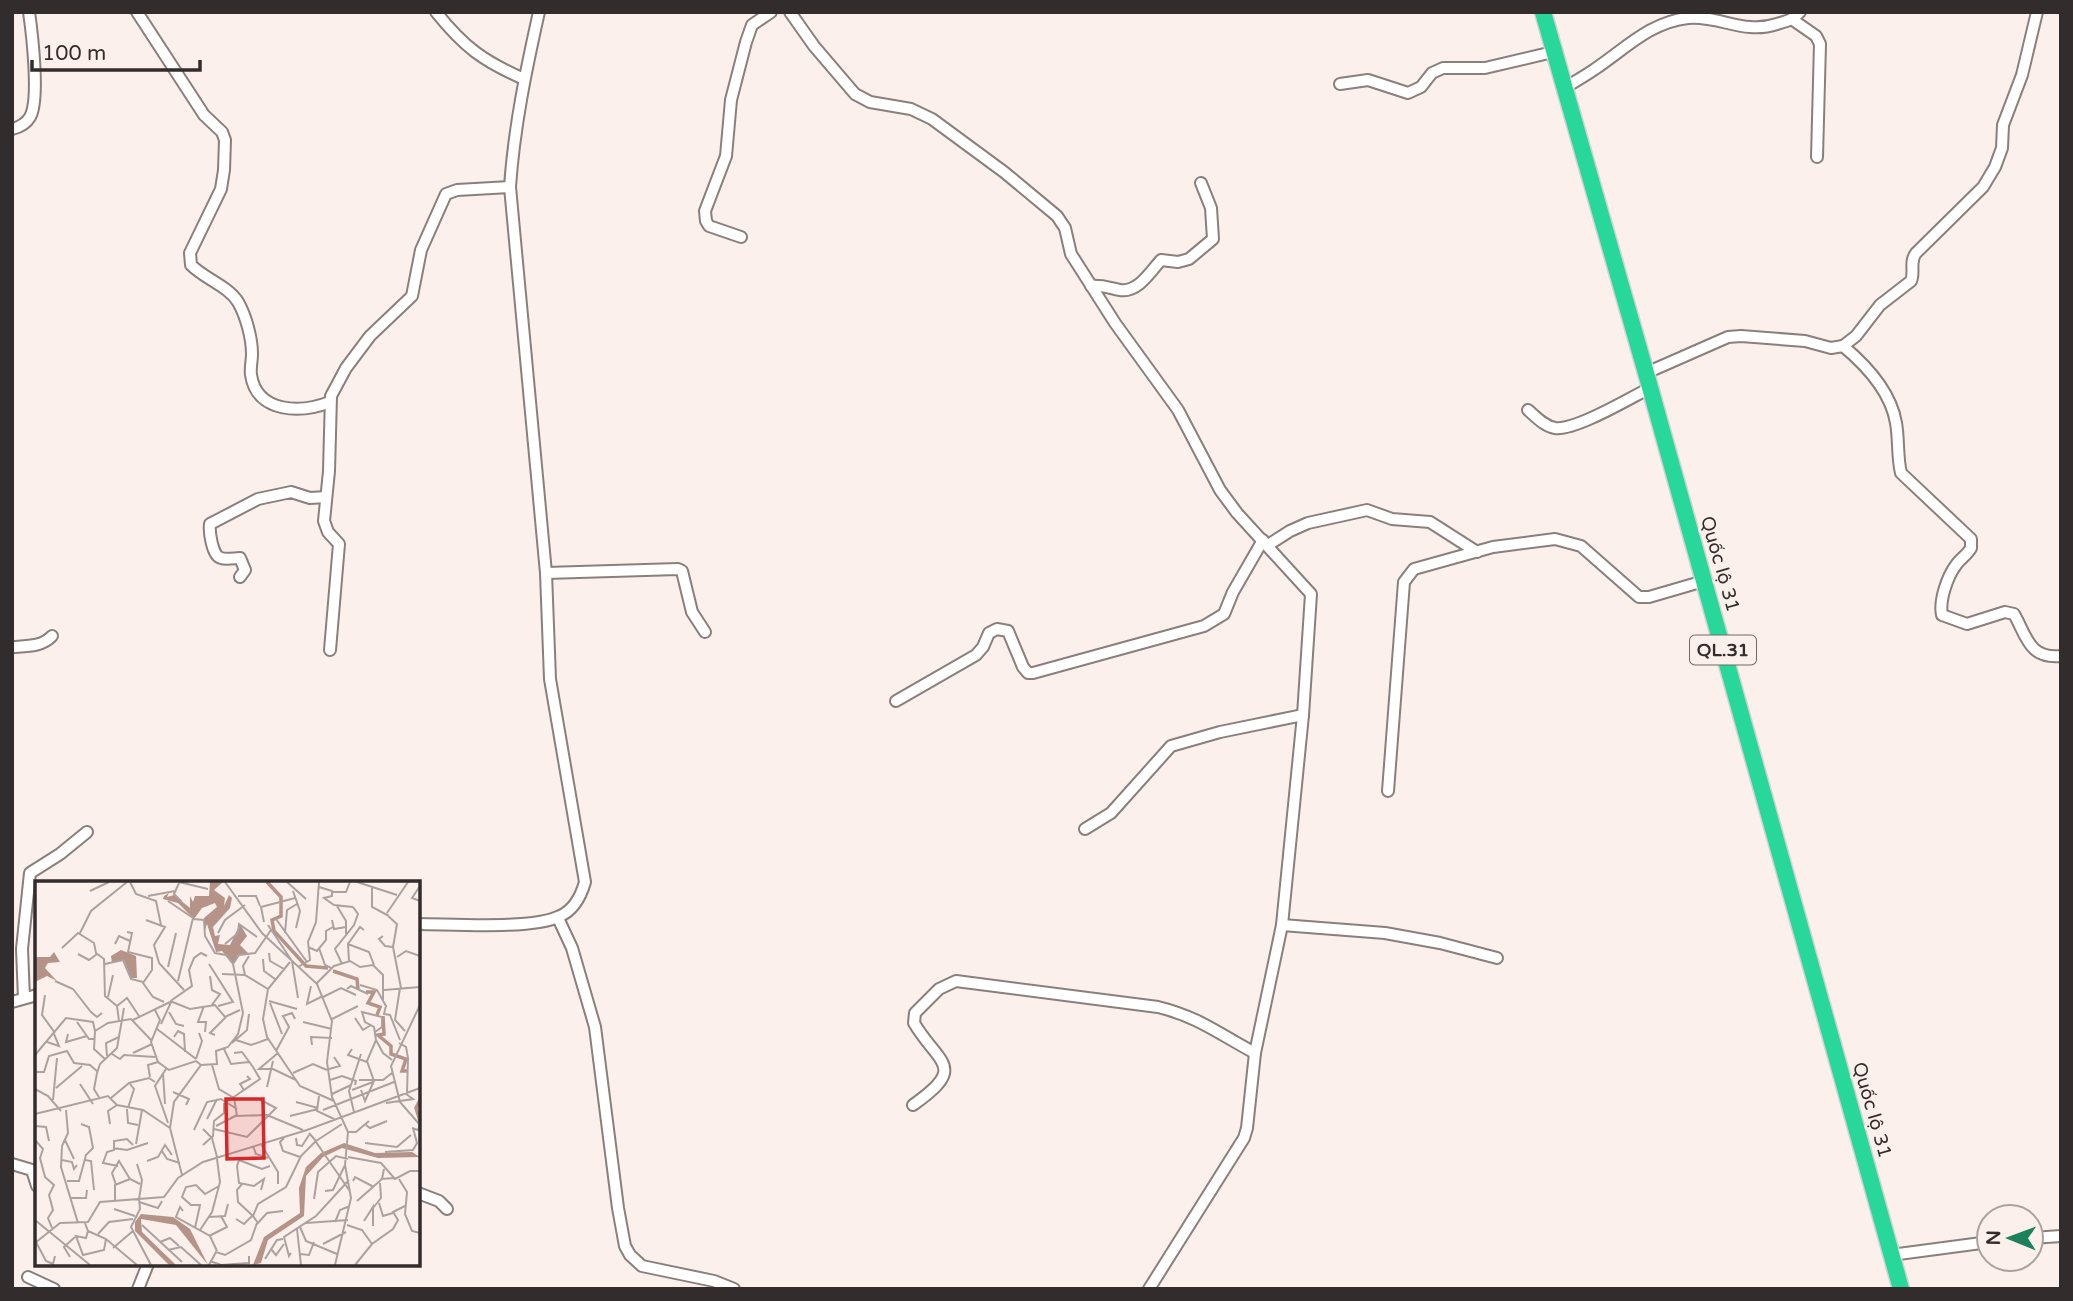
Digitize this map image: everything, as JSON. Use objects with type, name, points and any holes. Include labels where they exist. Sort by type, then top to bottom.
[{"type":"highway","name":"Quốc lộ 31","points":[[1543,12],[1901,1289]]},
{"type":"street","points":[[12,129],[29,119],[34,106],[34,44],[29,12]]},
{"type":"street","points":[[138,12],[209,121],[225,136],[224,170],[220,189],[190,253],[191,265],[237,302],[249,335],[251,378],[264,400],[281,407],[296,409],[314,408],[330,402]]},
{"type":"street","points":[[436,12],[475,53],[494,66],[524,79]]},
{"type":"street","points":[[420,924],[492,925],[558,918],[576,902],[585,882],[550,679],[546,573],[510,187],[513,147],[524,79],[539,12]]},
{"type":"street","points":[[741,237],[709,226],[705,211],[726,156],[729,111],[746,41],[752,25],[771,12]]},
{"type":"street","points":[[790,12],[814,46],[855,94],[870,102],[911,110],[932,119],[1057,216],[1065,228],[1071,254],[1178,410],[1228,501],[1311,594],[1303,715],[1282,925],[1255,1053],[1244,1138],[1149,1289]]},
{"type":"street","points":[[1528,410],[1540,421],[1551,426],[1569,426],[1728,337],[1805,341],[1831,348],[1843,346],[1856,336],[1880,306],[1911,281],[1916,253],[1990,177],[2000,159],[2003,125],[2022,75],[2037,12]]},
{"type":"street","points":[[1563,89],[1662,23],[1704,18],[1749,28],[1772,26],[1796,16],[1816,36],[1820,44],[1817,157]]},
{"type":"street","points":[[1340,84],[1368,80],[1408,93],[1420,87],[1432,73],[1443,68],[1485,68],[1553,52]]},
{"type":"street","points":[[1091,286],[1130,289],[1146,278],[1161,260],[1178,262],[1189,259],[1213,239],[1211,208],[1201,183]]},
{"type":"street","points":[[330,650],[339,544],[325,527],[330,402],[335,387],[370,336],[412,296],[421,250],[446,194],[457,190],[510,187]]},
{"type":"street","points":[[1843,346],[1881,387],[1893,407],[1901,473],[1971,539],[1968,553],[1958,562],[1950,578],[1941,605],[1941,615],[1967,624],[2005,612],[2014,614],[2028,644],[2050,657],[2061,656]]},
{"type":"street","points":[[240,577],[245,570],[240,558],[221,558],[216,555],[209,530],[210,524],[258,499],[291,492],[310,498],[326,497]]},
{"type":"street","points":[[895,701],[976,655],[989,633],[997,629],[1008,631],[1023,667],[1028,673],[1033,673],[1204,626],[1224,614],[1233,592],[1266,542],[1308,523],[1367,510],[1387,518],[1430,522],[1477,552]]},
{"type":"street","points":[[1388,791],[1406,576],[1414,569],[1477,552],[1543,540],[1567,541],[1581,546],[1639,597],[1704,581]]},
{"type":"street","points":[[546,573],[678,569],[682,571],[692,612],[705,632]]},
{"type":"street","points":[[12,647],[36,645],[52,636]]},
{"type":"street","points":[[1085,828],[1111,813],[1171,746],[1220,732],[1303,715]]},
{"type":"street","points":[[24,998],[22,949],[30,873],[87,832]]},
{"type":"street","points":[[558,918],[572,948],[595,1027],[625,1246],[642,1266],[714,1281],[734,1289]]},
{"type":"street","points":[[1282,925],[1385,933],[1440,943],[1497,958]]},
{"type":"street","points":[[913,1105],[929,1094],[943,1079],[945,1065],[914,1023],[915,1013],[939,989],[956,981],[1158,1007],[1178,1012],[1210,1026],[1255,1053]]},
{"type":"street","points":[[12,1002],[35,995]]},
{"type":"street","points":[[12,1164],[32,1170],[35,1179]]},
{"type":"street","points":[[420,1194],[439,1201],[447,1209]]},
{"type":"street","points":[[1891,1255],[1975,1244]]},
{"type":"street","points":[[138,1289],[147,1266]]},
{"type":"street","points":[[28,1277],[54,1289]]}]
